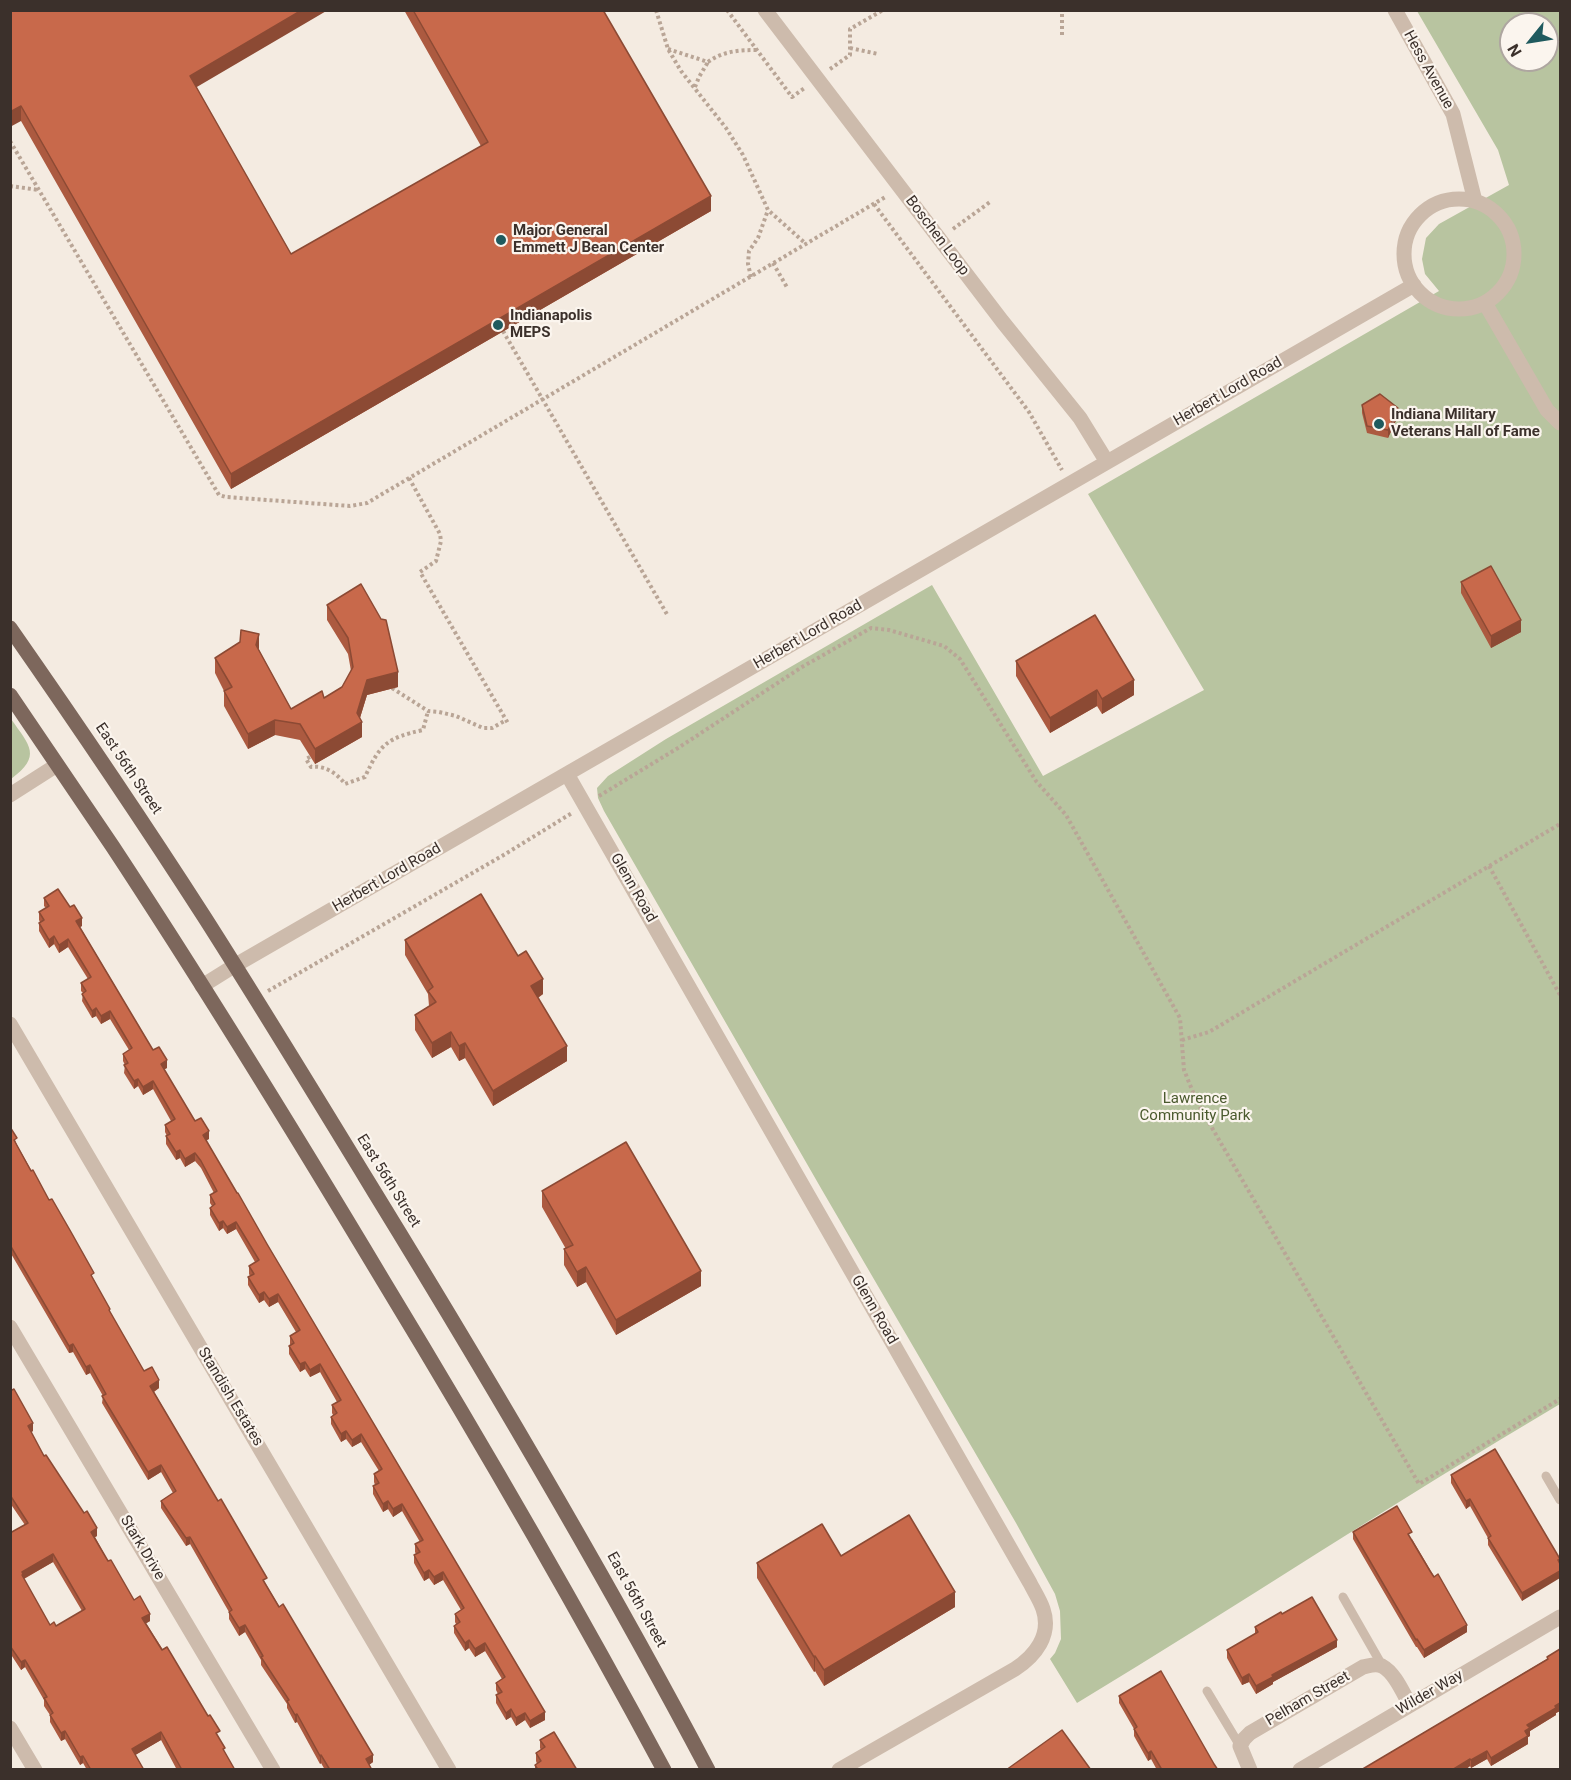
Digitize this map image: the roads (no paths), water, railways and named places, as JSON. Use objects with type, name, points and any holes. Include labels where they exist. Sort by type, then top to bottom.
[{"type":"main road","name":"East 56th Street","points":[[10,628],[147,829],[408,1247],[560,1501],[708,1770]]},
{"type":"main road","points":[[10,695],[113,847],[341,1210],[463,1413],[557,1576],[664,1770]]},
{"type":"street","name":"Boschen Loop","points":[[765,10],[1002,321],[1080,418],[1107,462]]},
{"type":"street","name":"Hess Avenue","points":[[1395,10],[1453,114],[1476,201]]},
{"type":"street","points":[[1456,198],[1476,201],[1490,208],[1502,219],[1510,233],[1514,248],[1514,265],[1508,280],[1498,293],[1485,303],[1470,308],[1454,309],[1438,305],[1425,297],[1414,285],[1406,267],[1404,248],[1410,229],[1421,214],[1437,203],[1456,198]]},
{"type":"street","name":"Herbert Lord Road","points":[[202,986],[1414,285]]},
{"type":"street","points":[[1485,303],[1548,410],[1560,423]]},
{"type":"street","points":[[10,795],[57,765]]},
{"type":"street","name":"Glenn Road","points":[[567,774],[1044,1611],[1042,1639],[1029,1659],[997,1680],[839,1770]]},
{"type":"street","name":"Standish Estates","points":[[10,1024],[449,1770]]},
{"type":"street","name":"Stark Drive","points":[[10,1328],[273,1770]]},
{"type":"street","name":"Wilder Way","points":[[1300,1770],[1560,1617]]},
{"type":"street","name":"Pelham Street","points":[[1240,1746],[1250,1733],[1363,1667],[1374,1665],[1383,1667]]},
{"type":"street","points":[[1383,1667],[1397,1682],[1410,1705]]},
{"type":"street","points":[[10,1728],[35,1770]]},
{"type":"street","points":[[1240,1746],[1250,1770]]},
{"type":"lane","points":[[1546,1476],[1560,1500]]},
{"type":"lane","points":[[1343,1597],[1383,1667]]},
{"type":"lane","points":[[1208,1691],[1240,1746]]},
{"type":"place","name":"Major General Emmett J Bean Center","points":[[501,240]]},
{"type":"place","name":"Indianapolis MEPS","points":[[498,325]]},
{"type":"place","name":"Indiana Military Veterans Hall of Fame","points":[[1379,424]]},
{"type":"park label","name":"Lawrence Community Park","points":[[1195,1108]]}]
